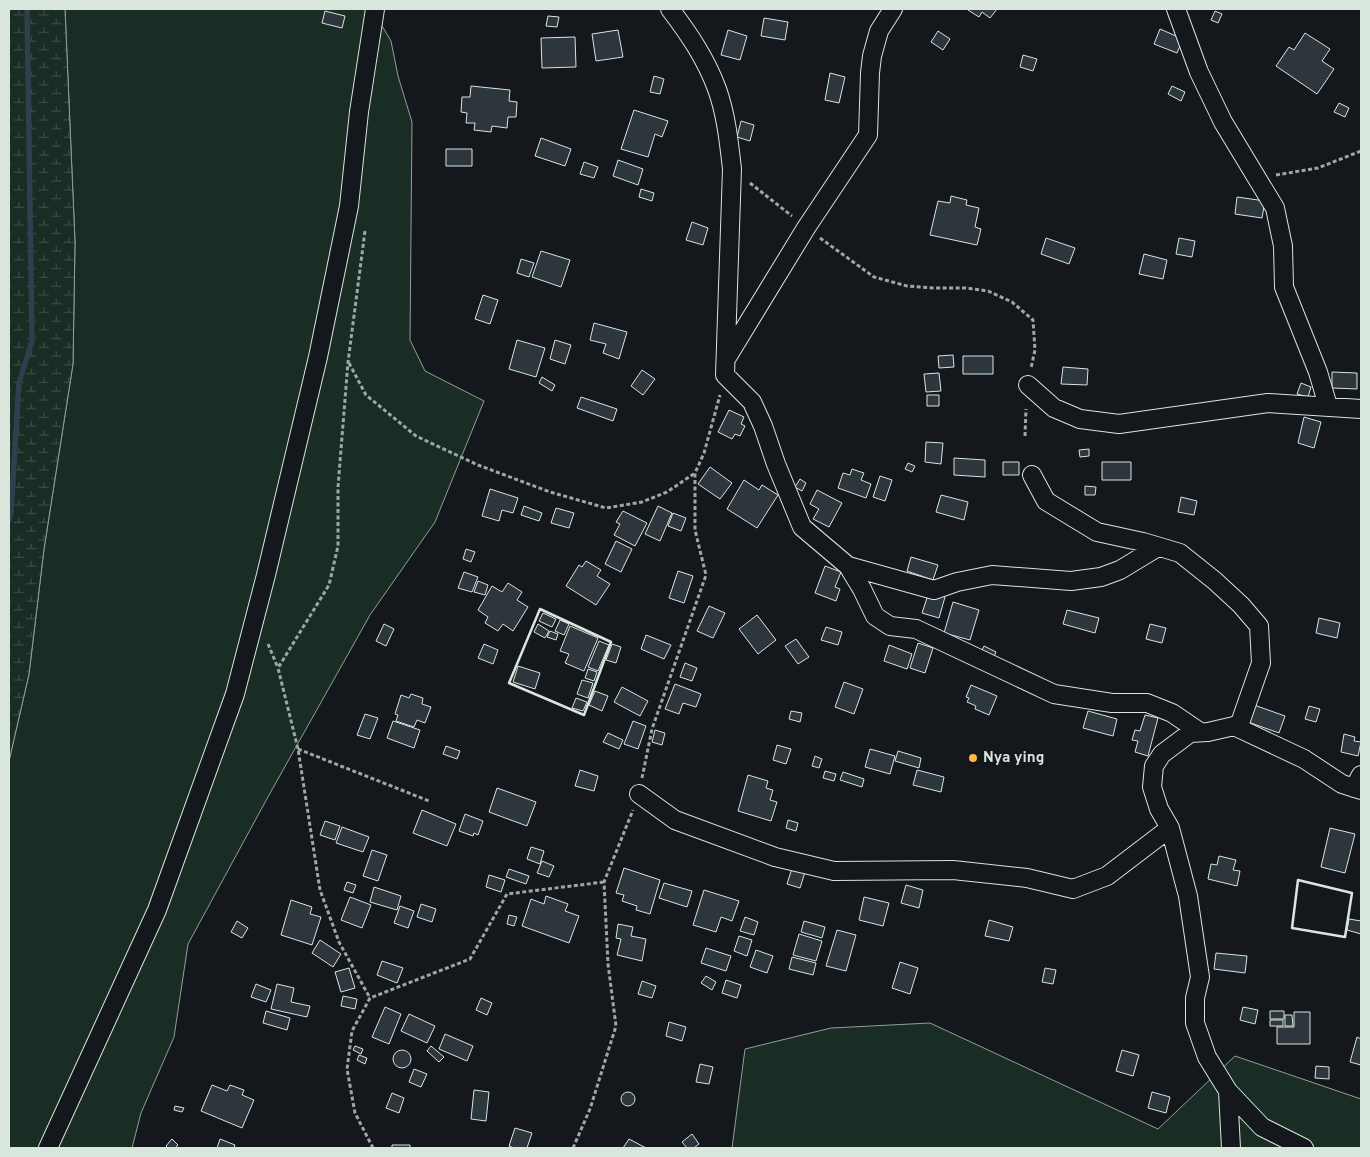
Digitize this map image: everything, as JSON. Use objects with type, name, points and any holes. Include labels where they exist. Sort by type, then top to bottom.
[{"type":"street","points":[[48,1148],[157,910],[235,694],[266,575],[282,501],[318,357],[345,225],[354,172],[359,112],[375,9]]},
{"type":"street","points":[[670,9],[709,69],[718,90],[724,114],[732,169],[725,368],[752,402],[802,527],[848,566],[875,616],[890,626],[916,629],[1054,694],[1112,703],[1147,703],[1172,712],[1200,732]]},
{"type":"street","points":[[725,368],[806,228],[868,135],[872,56],[880,31],[893,9]]},
{"type":"street","points":[[1176,9],[1199,72],[1223,122],[1274,208],[1283,246],[1284,287],[1318,372],[1328,406]]},
{"type":"street","points":[[1028,385],[1054,408],[1080,418],[1119,424],[1268,403],[1361,409]]},
{"type":"street","points":[[1032,474],[1046,501],[1097,532],[1143,542],[1180,554],[1215,581],[1241,605],[1259,626],[1261,663],[1240,723],[1234,726],[1190,733],[1162,754],[1154,766],[1152,786],[1159,809],[1170,828],[1188,896],[1200,977],[1195,998],[1195,1023],[1207,1057],[1228,1092],[1262,1127],[1304,1148]]},
{"type":"street","points":[[848,566],[934,590],[958,582],[992,575],[1070,581],[1100,577],[1120,570],[1158,546]]},
{"type":"street","points":[[1234,726],[1304,759],[1342,784],[1359,784]]},
{"type":"street","points":[[639,794],[675,820],[776,857],[834,871],[953,870],[1027,878],[1073,889],[1107,876],[1170,828]]},
{"type":"street","points":[[1228,1092],[1231,1148]]},
{"type":"path","points":[[1256,178],[1310,170],[1361,151]]},
{"type":"path","points":[[732,169],[806,228],[874,277],[907,286],[966,288],[988,291],[1012,302],[1033,320],[1035,350],[1028,385],[1025,436]]},
{"type":"path","points":[[365,227],[348,362],[338,487],[338,546],[329,585],[278,668],[298,748],[320,890],[339,942],[370,998]]},
{"type":"path","points":[[348,362],[366,395],[416,436],[478,465],[550,492],[606,508],[642,502],[667,492],[695,473]]},
{"type":"path","points":[[572,1148],[590,1109],[616,1026],[608,964],[604,882],[639,794],[652,729],[706,575],[695,530],[695,473],[704,453],[725,368]]},
{"type":"path","points":[[298,748],[428,801]]},
{"type":"path","points":[[373,1148],[356,1113],[347,1069],[352,1031],[370,998],[470,960],[508,894],[604,882]]},
{"type":"green space","points":[[9,9],[65,9],[75,242],[73,364],[44,549],[29,674],[9,761]]},
{"type":"green space","points":[[65,9],[372,9],[391,41],[398,76],[412,122],[410,340],[425,371],[484,401],[435,522],[370,615],[188,944],[174,1037],[141,1113],[132,1148],[9,1148],[9,761],[29,674],[44,549],[73,364],[75,242]]},
{"type":"green space","points":[[930,1023],[1158,1129],[1235,1056],[1361,1099],[1361,1148],[732,1148],[745,1049],[831,1028]]},
{"type":"building","points":[[969,9],[997,9],[990,18],[982,12],[979,17]]},
{"type":"building","points":[[325,11],[345,16],[342,28],[322,23]]},
{"type":"building","points":[[1215,11],[1222,14],[1218,23],[1211,20]]},
{"type":"building","points":[[548,16],[559,17],[557,27],[546,26]]},
{"type":"building","points":[[764,18],[788,22],[785,40],[761,36]]},
{"type":"building","points":[[1160,29],[1183,39],[1177,53],[1154,44]]},
{"type":"building","points":[[618,30],[623,57],[596,61],[592,34]]},
{"type":"building","points":[[728,30],[747,36],[740,60],[721,55]]},
{"type":"building","points":[[938,31],[950,39],[943,50],[931,42]]},
{"type":"building","points":[[1305,33],[1330,49],[1322,61],[1334,69],[1317,94],[1276,66],[1289,47],[1294,50]]},
{"type":"building","points":[[575,37],[576,67],[542,68],[541,38]]},
{"type":"building","points":[[1023,55],[1037,59],[1033,71],[1020,67]]},
{"type":"building","points":[[830,73],[845,77],[839,103],[825,100]]},
{"type":"building","points":[[654,76],[664,79],[660,94],[650,92]]},
{"type":"building","points":[[471,86],[510,90],[509,101],[517,102],[516,117],[508,117],[507,128],[492,126],[491,132],[474,130],[475,123],[466,123],[467,113],[461,112],[462,97],[470,97]]},
{"type":"building","points":[[1172,86],[1185,92],[1181,101],[1168,94]]},
{"type":"building","points":[[1339,103],[1349,108],[1345,117],[1334,112]]},
{"type":"building","points":[[634,110],[668,121],[662,137],[655,134],[648,157],[621,149]]},
{"type":"building","points":[[741,121],[754,125],[750,141],[737,137]]},
{"type":"building","points":[[541,138],[571,149],[565,166],[535,156]]},
{"type":"building","points":[[446,149],[472,149],[472,166],[446,166]]},
{"type":"building","points":[[618,160],[643,169],[638,185],[613,176]]},
{"type":"building","points":[[584,162],[598,167],[594,178],[580,174]]},
{"type":"building","points":[[641,189],[654,193],[652,201],[639,197]]},
{"type":"building","points":[[951,196],[967,200],[966,205],[979,208],[975,227],[981,229],[977,245],[930,235],[938,201],[950,203]]},
{"type":"building","points":[[1237,197],[1265,201],[1262,218],[1235,214]]},
{"type":"building","points":[[692,222],[708,228],[703,245],[686,240]]},
{"type":"building","points":[[1046,238],[1075,248],[1069,264],[1041,254]]},
{"type":"building","points":[[1179,238],[1195,241],[1192,257],[1176,254]]},
{"type":"building","points":[[541,251],[570,260],[561,287],[532,277]]},
{"type":"building","points":[[1144,254],[1167,260],[1163,279],[1139,274]]},
{"type":"building","points":[[521,259],[534,263],[529,277],[517,273]]},
{"type":"building","points":[[483,295],[498,300],[490,324],[475,319]]},
{"type":"building","points":[[594,323],[627,332],[619,359],[603,353],[606,344],[590,340]]},
{"type":"building","points":[[517,340],[545,348],[536,377],[509,369]]},
{"type":"building","points":[[555,340],[571,345],[565,364],[550,359]]},
{"type":"building","points":[[953,355],[954,367],[939,368],[938,356]]},
{"type":"building","points":[[963,356],[993,356],[993,374],[963,374]]},
{"type":"building","points":[[1063,367],[1088,369],[1087,385],[1061,384]]},
{"type":"building","points":[[642,370],[655,379],[643,395],[631,386]]},
{"type":"building","points":[[1332,372],[1357,373],[1357,389],[1332,388]]},
{"type":"building","points":[[939,373],[941,391],[926,392],[924,374]]},
{"type":"building","points":[[542,377],[555,385],[552,391],[539,383]]},
{"type":"building","points":[[1301,383],[1311,387],[1308,397],[1297,394]]},
{"type":"building","points":[[927,395],[939,395],[939,406],[927,406]]},
{"type":"building","points":[[581,397],[617,409],[613,421],[577,408]]},
{"type":"building","points":[[729,410],[744,417],[741,424],[745,426],[740,436],[735,434],[732,439],[718,432]]},
{"type":"building","points":[[1304,417],[1321,422],[1314,448],[1298,443]]},
{"type":"building","points":[[926,442],[943,443],[941,464],[925,462]]},
{"type":"building","points":[[1089,449],[1089,456],[1080,457],[1079,450]]},
{"type":"building","points":[[954,458],[985,460],[985,477],[954,475]]},
{"type":"building","points":[[1003,462],[1019,462],[1019,475],[1003,475]]},
{"type":"building","points":[[1102,462],[1131,462],[1131,480],[1102,480]]},
{"type":"building","points":[[908,463],[915,466],[912,472],[905,469]]},
{"type":"building","points":[[710,467],[732,483],[720,499],[698,484]]},
{"type":"building","points":[[852,469],[864,473],[861,480],[871,484],[866,498],[838,488],[843,473],[850,475]]},
{"type":"building","points":[[880,476],[892,480],[885,501],[873,497]]},
{"type":"building","points":[[800,479],[806,483],[802,491],[795,487]]},
{"type":"building","points":[[744,480],[759,490],[762,485],[778,495],[757,528],[727,509]]},
{"type":"building","points":[[1085,486],[1096,487],[1095,495],[1085,495]]},
{"type":"building","points":[[490,489],[518,498],[513,513],[502,510],[499,521],[482,516]]},
{"type":"building","points":[[817,490],[842,503],[829,527],[813,519],[819,509],[810,504]]},
{"type":"building","points":[[941,495],[968,502],[964,520],[936,512]]},
{"type":"building","points":[[1181,497],[1197,501],[1194,515],[1178,512]]},
{"type":"building","points":[[524,506],[542,513],[539,521],[521,515]]},
{"type":"building","points":[[658,506],[672,513],[660,541],[645,534]]},
{"type":"building","points":[[556,508],[574,513],[569,528],[551,523]]},
{"type":"building","points":[[623,511],[647,523],[635,546],[614,535],[620,524],[616,522]]},
{"type":"building","points":[[673,513],[686,518],[681,531],[668,526]]},
{"type":"building","points":[[616,541],[632,549],[621,572],[605,564]]},
{"type":"building","points":[[466,549],[475,552],[471,562],[463,559]]},
{"type":"building","points":[[911,557],[938,565],[933,580],[907,571]]},
{"type":"building","points":[[586,561],[601,570],[597,576],[610,584],[596,605],[566,586],[579,565],[582,567]]},
{"type":"building","points":[[825,566],[841,572],[835,587],[840,589],[836,601],[815,593]]},
{"type":"building","points":[[678,571],[693,576],[684,603],[669,598]]},
{"type":"building","points":[[464,572],[478,577],[472,592],[458,588]]},
{"type":"building","points":[[478,581],[488,585],[485,595],[474,592]]},
{"type":"building","points":[[508,583],[522,592],[517,600],[528,607],[513,631],[503,624],[498,631],[485,623],[488,617],[478,610],[492,586],[502,592]]},
{"type":"building","points":[[929,592],[945,597],[939,618],[922,613]]},
{"type":"building","points":[[953,602],[979,610],[970,640],[944,633]]},
{"type":"building","points":[[709,606],[725,613],[713,638],[697,631]]},
{"type":"building","points":[[1067,610],[1099,618],[1095,633],[1063,624]]},
{"type":"building","points":[[543,613],[556,619],[552,627],[539,621]]},
{"type":"building","points":[[757,615],[776,640],[758,654],[739,629]]},
{"type":"building","points":[[1319,618],[1340,623],[1337,638],[1316,633]]},
{"type":"building","points":[[560,620],[569,624],[564,635],[555,631]]},
{"type":"building","points":[[384,624],[394,629],[386,646],[376,641]]},
{"type":"building","points":[[538,624],[549,631],[545,638],[534,632]]},
{"type":"building","points":[[1150,624],[1166,628],[1162,643],[1146,639]]},
{"type":"building","points":[[570,626],[598,638],[584,671],[565,663],[569,654],[560,651]]},
{"type":"building","points":[[826,627],[842,632],[838,645],[821,640]]},
{"type":"building","points":[[550,631],[558,634],[556,640],[547,637]]},
{"type":"building","points":[[646,635],[671,645],[664,659],[641,649]]},
{"type":"building","points":[[796,639],[809,657],[798,664],[785,646]]},
{"type":"building","points":[[599,641],[609,645],[598,671],[588,667]]},
{"type":"building","points":[[918,643],[933,648],[925,673],[910,668]]},
{"type":"building","points":[[484,644],[498,650],[493,664],[478,658]]},
{"type":"building","points":[[612,644],[621,647],[616,663],[606,660]]},
{"type":"building","points":[[889,645],[912,654],[907,669],[884,661]]},
{"type":"building","points":[[984,646],[996,652],[994,657],[981,652]]},
{"type":"building","points":[[685,663],[697,668],[692,681],[680,677]]},
{"type":"building","points":[[518,666],[540,673],[535,689],[513,682]]},
{"type":"building","points":[[588,669],[597,672],[594,681],[585,678]]},
{"type":"building","points":[[582,680],[593,683],[588,698],[577,694]]},
{"type":"building","points":[[844,682],[863,689],[854,714],[835,707]]},
{"type":"building","points":[[675,684],[701,694],[696,707],[683,703],[679,714],[665,709]]},
{"type":"building","points":[[971,685],[997,696],[989,715],[975,709],[976,706],[967,702],[969,698],[966,697]]},
{"type":"building","points":[[622,687],[648,701],[640,716],[614,702]]},
{"type":"building","points":[[595,691],[608,696],[602,711],[589,705]]},
{"type":"building","points":[[411,694],[423,698],[422,704],[431,707],[425,723],[417,720],[414,727],[396,721],[398,715],[395,714],[401,695],[409,698]]},
{"type":"building","points":[[576,698],[587,702],[583,711],[572,708]]},
{"type":"building","points":[[1254,705],[1285,716],[1279,733],[1248,722]]},
{"type":"building","points":[[1309,706],[1320,709],[1316,722],[1305,719]]},
{"type":"building","points":[[791,711],[802,713],[800,722],[789,719]]},
{"type":"building","points":[[1088,711],[1117,719],[1113,736],[1083,728]]},
{"type":"building","points":[[365,714],[378,718],[370,739],[357,735]]},
{"type":"building","points":[[1145,715],[1158,718],[1148,756],[1135,752],[1138,741],[1132,740],[1135,730],[1140,731]]},
{"type":"building","points":[[393,721],[420,730],[414,748],[387,738]]},
{"type":"building","points":[[633,721],[646,726],[638,749],[624,744]]},
{"type":"building","points":[[655,730],[665,733],[662,745],[652,742]]},
{"type":"building","points":[[608,733],[623,740],[619,749],[603,742]]},
{"type":"building","points":[[1344,734],[1355,737],[1354,741],[1361,742],[1358,756],[1341,752]]},
{"type":"building","points":[[777,745],[791,749],[786,764],[773,760]]},
{"type":"building","points":[[446,746],[460,751],[457,759],[443,754]]},
{"type":"building","points":[[870,749],[895,756],[890,774],[865,767]]},
{"type":"building","points":[[898,751],[921,758],[919,768],[895,761]]},
{"type":"building","points":[[815,756],[822,759],[819,768],[812,766]]},
{"type":"building","points":[[580,770],[598,776],[594,791],[575,786]]},
{"type":"building","points":[[917,770],[944,777],[941,792],[913,785]]},
{"type":"building","points":[[825,771],[836,774],[834,781],[823,778]]},
{"type":"building","points":[[843,772],[864,779],[862,787],[840,780]]},
{"type":"building","points":[[748,775],[768,781],[766,788],[773,790],[770,800],[777,802],[771,821],[738,811]]},
{"type":"building","points":[[497,788],[536,802],[527,826],[489,812]]},
{"type":"building","points":[[422,810],[456,824],[447,846],[413,833]]},
{"type":"building","points":[[465,814],[483,821],[478,835],[474,833],[473,836],[459,831]]},
{"type":"building","points":[[788,820],[798,823],[796,831],[786,828]]},
{"type":"building","points":[[325,821],[340,826],[335,840],[320,835]]},
{"type":"building","points":[[342,827],[369,837],[363,852],[336,843]]},
{"type":"building","points":[[1330,828],[1355,834],[1345,873],[1321,867]]},
{"type":"building","points":[[531,847],[544,851],[540,864],[527,859]]},
{"type":"building","points":[[372,850],[387,855],[378,881],[363,876]]},
{"type":"building","points":[[1219,856],[1236,860],[1233,870],[1240,871],[1237,886],[1208,879],[1211,864],[1217,865]]},
{"type":"building","points":[[542,861],[554,866],[549,877],[537,873]]},
{"type":"building","points":[[793,865],[806,869],[800,888],[787,884]]},
{"type":"building","points":[[624,868],[660,880],[650,914],[636,910],[637,906],[622,901],[624,895],[616,893]]},
{"type":"building","points":[[509,869],[529,876],[526,884],[506,877]]},
{"type":"building","points":[[489,875],[505,880],[501,892],[486,887]]},
{"type":"building","points":[[347,882],[356,885],[353,893],[344,890]]},
{"type":"building","points":[[664,883],[692,891],[687,907],[659,898]]},
{"type":"building","points":[[906,885],[923,890],[919,908],[901,903]]},
{"type":"building","points":[[374,887],[401,896],[397,910],[370,902]]},
{"type":"building","points":[[704,890],[739,901],[732,921],[721,917],[716,932],[693,925]]},
{"type":"building","points":[[546,896],[568,904],[565,911],[579,916],[569,943],[522,926],[531,899],[544,904]]},
{"type":"building","points":[[350,897],[371,905],[362,928],[341,920]]},
{"type":"building","points":[[864,897],[889,903],[883,926],[859,920]]},
{"type":"building","points":[[291,900],[312,907],[310,914],[321,917],[312,945],[281,935]]},
{"type":"building","points":[[421,904],[436,909],[432,922],[417,917]]},
{"type":"building","points":[[400,906],[414,911],[408,928],[394,923]]},
{"type":"building","points":[[509,915],[517,917],[514,926],[507,924]]},
{"type":"building","points":[[745,917],[758,922],[754,935],[740,931]]},
{"type":"building","points":[[1349,919],[1361,921],[1361,934],[1347,930]]},
{"type":"building","points":[[989,920],[1013,927],[1009,941],[985,936]]},
{"type":"building","points":[[237,921],[248,928],[242,938],[231,932]]},
{"type":"building","points":[[804,921],[825,927],[822,938],[801,932]]},
{"type":"building","points":[[618,924],[633,927],[631,936],[646,939],[642,961],[617,955],[621,939],[616,938]]},
{"type":"building","points":[[837,930],[856,935],[846,971],[826,966]]},
{"type":"building","points":[[799,934],[822,941],[816,961],[793,955]]},
{"type":"building","points":[[739,936],[752,940],[747,956],[734,951]]},
{"type":"building","points":[[320,940],[341,954],[333,967],[312,953]]},
{"type":"building","points":[[706,948],[731,956],[726,971],[701,963]]},
{"type":"building","points":[[756,950],[773,956],[767,973],[750,967]]},
{"type":"building","points":[[1216,953],[1247,956],[1245,973],[1214,969]]},
{"type":"building","points":[[792,957],[816,963],[813,975],[789,969]]},
{"type":"building","points":[[382,961],[403,968],[397,983],[377,975]]},
{"type":"building","points":[[900,962],[918,968],[910,994],[892,988]]},
{"type":"building","points":[[349,968],[355,988],[341,992],[335,972]]},
{"type":"building","points":[[1045,968],[1056,970],[1053,984],[1042,982]]},
{"type":"building","points":[[706,976],[716,982],[712,990],[701,983]]},
{"type":"building","points":[[726,980],[741,985],[737,998],[722,993]]},
{"type":"building","points":[[642,981],[656,986],[652,998],[638,994]]},
{"type":"building","points":[[256,984],[271,990],[266,1002],[251,997]]},
{"type":"building","points":[[277,984],[294,988],[291,1002],[310,1006],[307,1017],[271,1009]]},
{"type":"building","points":[[343,996],[357,999],[355,1009],[341,1006]]},
{"type":"building","points":[[481,998],[492,1003],[487,1015],[476,1010]]},
{"type":"building","points":[[385,1007],[401,1014],[389,1044],[372,1037]]},
{"type":"building","points":[[1243,1007],[1258,1010],[1255,1024],[1240,1020]]},
{"type":"building","points":[[266,1011],[290,1018],[287,1030],[263,1023]]},
{"type":"building","points":[[1270,1011],[1284,1011],[1284,1019],[1270,1019]]},
{"type":"building","points":[[1294,1012],[1310,1012],[1310,1044],[1277,1044],[1277,1027],[1294,1027]]},
{"type":"building","points":[[409,1014],[435,1026],[427,1043],[401,1031]]},
{"type":"building","points":[[1285,1015],[1292,1015],[1293,1026],[1285,1026]]},
{"type":"building","points":[[1270,1020],[1283,1020],[1283,1026],[1270,1026]]},
{"type":"building","points":[[669,1022],[686,1027],[682,1041],[666,1036]]},
{"type":"building","points":[[445,1034],[473,1046],[467,1061],[439,1049]]},
{"type":"building","points":[[1357,1037],[1361,1039],[1361,1065],[1350,1062]]},
{"type":"building","points":[[355,1046],[363,1049],[361,1054],[353,1050]]},
{"type":"building","points":[[431,1046],[444,1057],[439,1062],[427,1051]]},
{"type":"building","points":[[402,1050],[408,1053],[411,1059],[408,1065],[402,1068],[396,1065],[393,1059],[396,1053]]},
{"type":"building","points":[[1122,1050],[1139,1055],[1133,1076],[1116,1071]]},
{"type":"building","points":[[359,1055],[367,1058],[365,1064],[357,1060]]},
{"type":"building","points":[[700,1064],[713,1067],[709,1084],[696,1082]]},
{"type":"building","points":[[1316,1066],[1329,1067],[1329,1079],[1315,1078]]},
{"type":"building","points":[[414,1069],[427,1074],[421,1087],[409,1082]]},
{"type":"building","points":[[212,1085],[227,1091],[230,1085],[244,1090],[242,1095],[254,1100],[242,1128],[201,1111]]},
{"type":"building","points":[[474,1090],[489,1092],[486,1121],[471,1119]]},
{"type":"building","points":[[625,1092],[631,1092],[635,1099],[631,1106],[625,1106],[621,1102],[621,1096]]},
{"type":"building","points":[[1152,1092],[1170,1097],[1166,1113],[1148,1108]]},
{"type":"building","points":[[392,1093],[404,1098],[399,1113],[386,1108]]},
{"type":"building","points":[[175,1106],[184,1108],[182,1112],[174,1110]]},
{"type":"building","points":[[515,1128],[532,1133],[527,1148],[509,1146]]},
{"type":"building","points":[[692,1134],[699,1144],[694,1148],[687,1148],[682,1142]]},
{"type":"building","points":[[172,1139],[178,1145],[175,1148],[168,1148],[166,1146]]},
{"type":"building","points":[[220,1139],[235,1145],[234,1148],[217,1148]]},
{"type":"building","points":[[629,1139],[646,1148],[623,1148]]},
{"type":"building","points":[[392,1145],[410,1145],[410,1148],[392,1148]]},
{"type":"waterway","points":[[9,520],[19,383],[32,341],[27,9]]},
{"type":"wall","points":[[540,609],[611,642],[584,715],[509,683],[540,609]]},
{"type":"wall","points":[[1298,880],[1352,893],[1345,937],[1292,928],[1298,880]]},
{"type":"place","name":"Nya ying","points":[[973,758]]}]
